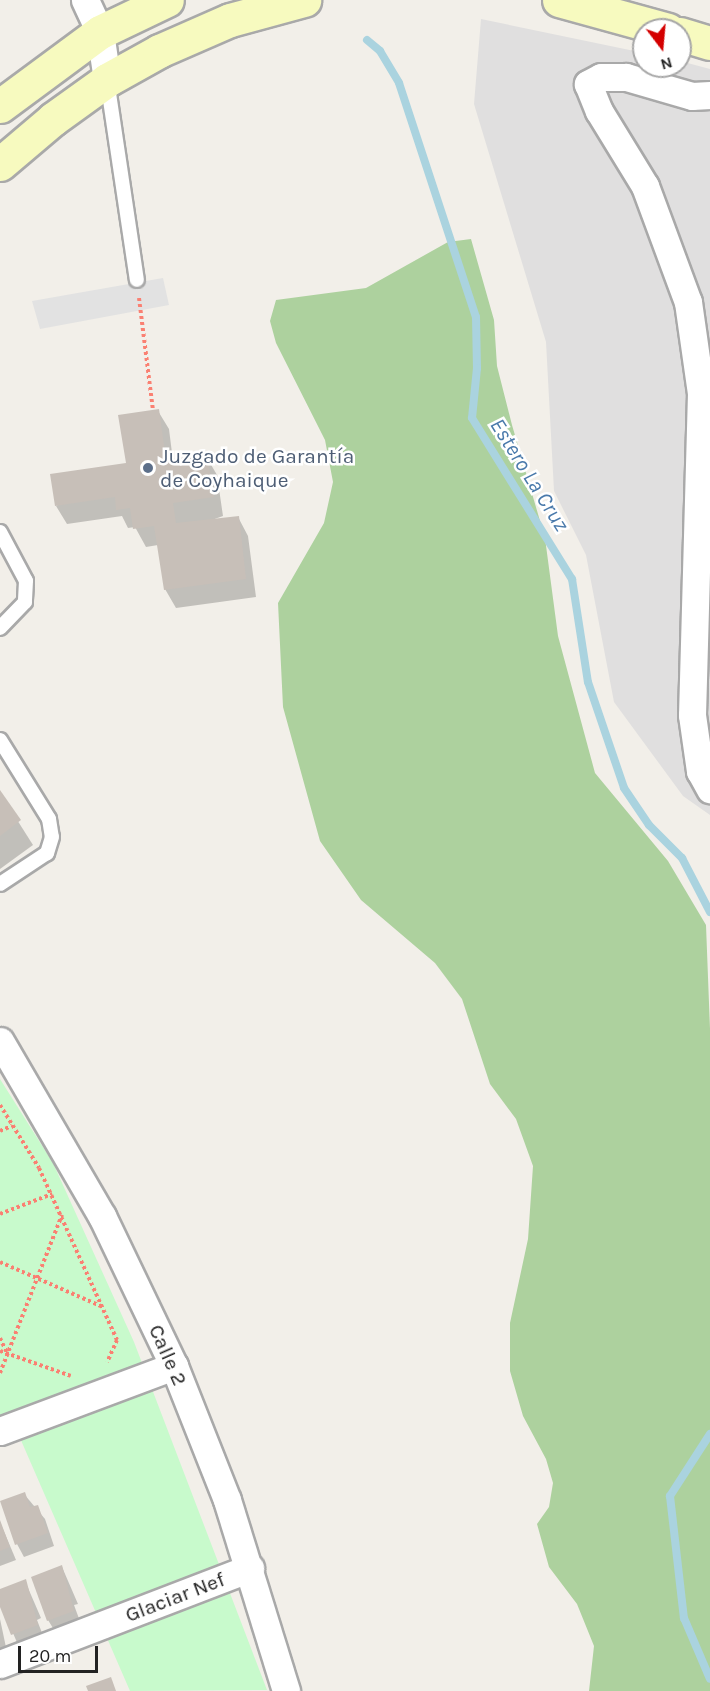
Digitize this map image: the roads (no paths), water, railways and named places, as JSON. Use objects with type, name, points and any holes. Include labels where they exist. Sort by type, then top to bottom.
[{"type":"main road","points":[[0,106],[100,32],[167,0]]},
{"type":"main road","points":[[0,164],[53,119],[108,80],[159,51],[230,20],[304,0]]},
{"type":"main road","points":[[559,0],[632,20]]},
{"type":"main road","points":[[692,38],[710,43]]},
{"type":"street","points":[[85,0],[100,32],[108,80]]},
{"type":"street","points":[[710,95],[692,96],[626,77],[601,77],[588,84],[598,111],[645,186],[688,302],[700,393],[692,715],[700,771],[710,789]]},
{"type":"street","name":"Calle 2","points":[[0,1041],[102,1216],[174,1366],[250,1568],[286,1691]]},
{"type":"street","points":[[0,1431],[174,1366]]},
{"type":"street","name":"Glaciar Nef","points":[[0,1664],[250,1568]]},
{"type":"lane","points":[[108,80],[137,280]]},
{"type":"lane","points":[[0,532],[26,581],[25,602],[0,628]]},
{"type":"lane","points":[[0,740],[49,819],[52,837],[47,853],[0,884]]},
{"type":"waterway","name":"Estero La Cruz","points":[[367,40],[380,51],[399,83],[476,317],[477,368],[472,418],[572,579],[588,682],[624,788],[649,825],[682,858],[710,912]]},
{"type":"waterway","name":"Estero La Cruz","points":[[710,1434],[670,1496],[684,1618],[710,1679]]},
{"type":"place","name":"Juzgado de Garantía de Coyhaique","points":[[148,468]]}]
